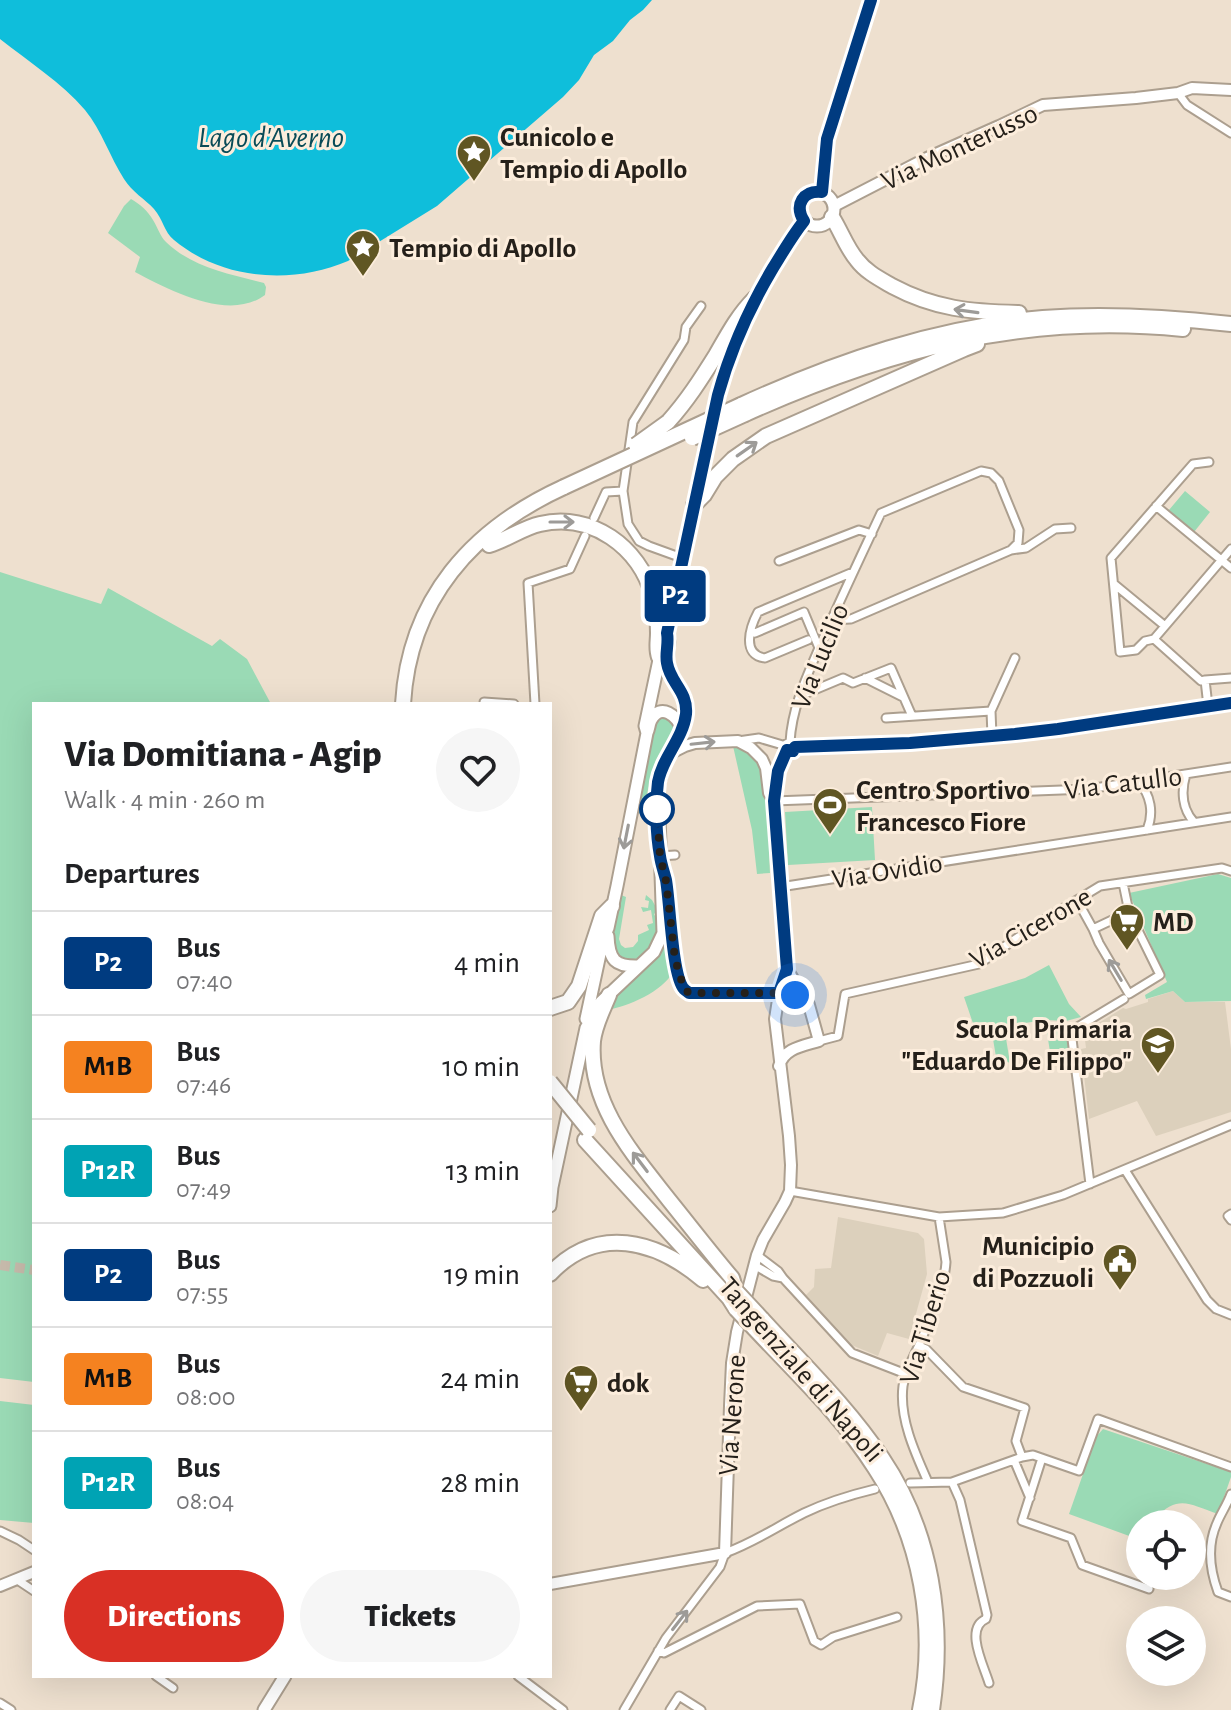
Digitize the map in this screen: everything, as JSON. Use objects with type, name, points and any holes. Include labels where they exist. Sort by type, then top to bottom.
[{"type":"highway","points":[[833,211],[850,250],[861,265],[913,297],[941,307],[969,312],[1028,313],[1043,318]]},
{"type":"highway","points":[[611,465],[618,456],[668,422],[684,404],[740,313],[755,298]]},
{"type":"highway","points":[[403,702],[413,643],[441,584],[465,555],[498,525],[540,498],[566,491],[818,371],[890,347],[978,326],[1043,318],[1125,315],[1231,324]]},
{"type":"highway","points":[[743,409],[886,359],[948,342],[993,334],[1113,325],[1231,334]]},
{"type":"highway","points":[[694,505],[733,459],[766,436],[983,342],[993,334]]},
{"type":"highway","points":[[412,702],[419,657],[433,618],[458,578],[489,545],[529,515],[611,465],[658,448]]},
{"type":"highway","points":[[489,545],[533,526],[557,521],[581,523],[610,536],[634,558],[653,595],[659,657]]},
{"type":"highway","points":[[552,1007],[564,1004],[575,994],[583,979],[602,916],[612,906]]},
{"type":"highway","points":[[609,995],[598,1019],[593,1045],[599,1090],[607,1112],[623,1140],[732,1278],[736,1291]]},
{"type":"highway","name":"Tangenziale di Napoli","points":[[552,1085],[587,1135],[736,1309],[758,1324],[845,1410],[892,1474],[910,1510],[926,1557],[936,1612],[937,1661],[932,1710]]},
{"type":"highway","name":"Tangenziale di Napoli","points":[[552,1099],[736,1291],[758,1324],[875,1467],[900,1514],[915,1558],[925,1611],[926,1663],[920,1710]]},
{"type":"highway","points":[[552,1272],[566,1259],[584,1249],[605,1243],[637,1244],[679,1262],[736,1309]]},
{"type":"main road","points":[[822,192],[827,139],[871,0]]},
{"type":"main road","points":[[822,192],[830,197],[833,211],[826,224],[817,226],[804,221],[800,213],[802,200],[808,193],[822,192]]},
{"type":"main road","points":[[647,733],[645,726],[659,657],[667,633],[727,361],[755,298],[804,221]]},
{"type":"main road","points":[[586,1028],[596,1009],[654,952],[663,933],[658,786],[664,763],[682,729],[686,714],[681,690],[666,659],[667,633]]},
{"type":"main road","points":[[552,1183],[647,733],[651,720],[662,713],[676,717],[682,729]]},
{"type":"main road","points":[[608,928],[609,951],[615,960],[624,966],[639,966]]},
{"type":"main road","points":[[264,1710],[284,1678]]},
{"type":"main road","points":[[272,1710],[292,1678]]},
{"type":"street","name":"Via Monterusso","points":[[833,211],[927,158],[1043,105],[1136,98],[1178,93],[1192,88],[1231,90]]},
{"type":"street","points":[[1178,93],[1187,105],[1231,133]]},
{"type":"street","points":[[682,558],[639,541],[628,524],[623,491],[633,422],[684,340],[686,327],[701,306]]},
{"type":"street","points":[[1209,462],[1193,464],[1111,558],[1120,652],[1136,650],[1145,641],[1154,639],[1231,549]]},
{"type":"street","name":"Via Lucilio","points":[[774,801],[778,771],[790,746],[794,713],[800,696],[831,620],[881,513],[981,471],[991,473],[999,481],[1019,530],[1018,543],[1011,550]]},
{"type":"street","points":[[594,518],[606,492],[623,491]]},
{"type":"street","points":[[1156,506],[1231,568]]},
{"type":"street","points":[[831,620],[851,619],[1011,550],[1026,548],[1055,529],[1071,528]]},
{"type":"street","points":[[779,561],[859,530],[872,534]]},
{"type":"street","points":[[535,702],[528,583],[570,569],[585,536]]},
{"type":"street","name":"Via Lucilio","points":[[808,640],[765,658],[753,653],[749,638],[758,612],[853,572]]},
{"type":"street","points":[[1114,584],[1165,626]]},
{"type":"street","points":[[755,633],[804,612],[819,648]]},
{"type":"street","points":[[1154,639],[1201,681],[1231,678]]},
{"type":"street","points":[[992,736],[991,711],[1015,658]]},
{"type":"street","points":[[800,696],[843,678],[853,683],[891,668],[912,716]]},
{"type":"street","points":[[865,678],[903,697]]},
{"type":"street","points":[[1205,680],[1208,706]]},
{"type":"street","points":[[669,754],[695,743],[759,738],[790,746],[910,743],[992,736],[1231,703]]},
{"type":"street","points":[[886,718],[991,711]]},
{"type":"street","points":[[738,741],[762,759],[769,793],[774,801],[787,969],[776,1008],[776,1048],[789,1136],[790,1191],[939,1217],[1003,1213],[1063,1195],[1231,1125]]},
{"type":"street","name":"Via Catullo","points":[[774,801],[1049,792],[1231,767]]},
{"type":"street","points":[[1186,774],[1182,789],[1186,810],[1194,822]]},
{"type":"street","points":[[1138,781],[1148,794],[1151,814],[1147,830]]},
{"type":"street","name":"Via Ovidio","points":[[780,887],[1231,817]]},
{"type":"street","points":[[675,855],[660,856],[675,959],[684,989],[694,993],[779,993],[806,1000]]},
{"type":"street","name":"Via Cicerone","points":[[819,1041],[838,1036],[845,994],[979,964],[1100,886],[1222,868],[1231,871]]},
{"type":"street","points":[[1077,900],[1129,994],[1160,975],[1129,912],[1123,883]]},
{"type":"street","points":[[1093,929],[1129,912]]},
{"type":"street","points":[[776,1048],[791,1050],[819,1041],[806,1000],[787,969]]},
{"type":"street","points":[[776,1008],[791,998],[806,1000]]},
{"type":"street","points":[[1090,1184],[1071,1031],[1124,999]]},
{"type":"street","points":[[779,1067],[783,1057],[791,1050]]},
{"type":"street","points":[[1125,1170],[1207,1300],[1216,1309],[1231,1315]]},
{"type":"street","name":"Via Nerone","points":[[725,1553],[732,1363],[737,1332],[763,1240],[790,1191]]},
{"type":"street","name":"Via Tiberio","points":[[928,1482],[916,1455],[905,1414],[903,1387],[946,1270],[939,1217]]},
{"type":"street","points":[[756,1260],[778,1271],[852,1353],[906,1374]]},
{"type":"street","points":[[919,1346],[926,1349],[963,1387],[1025,1408],[1016,1441],[1030,1498]]},
{"type":"street","points":[[910,1483],[952,1482],[1033,1455],[1079,1471],[1098,1419],[1231,1467]]},
{"type":"street","points":[[1042,1458],[1022,1521],[1071,1538],[1082,1565],[1126,1581]]},
{"type":"street","points":[[952,1482],[960,1500],[987,1615],[977,1625],[976,1640],[989,1683]]},
{"type":"street","points":[[552,1584],[725,1553],[750,1544],[822,1505],[875,1489]]},
{"type":"street","points":[[1231,1494],[1211,1536],[1213,1577],[1218,1592],[1231,1597]]},
{"type":"street","points":[[0,1531],[32,1549]]},
{"type":"street","points":[[624,1710],[666,1638],[720,1567],[725,1553]]},
{"type":"street","points":[[0,1586],[32,1573]]},
{"type":"street","points":[[16,1579],[32,1590]]},
{"type":"street","points":[[658,1651],[664,1653],[757,1606],[800,1604],[814,1641],[821,1645],[833,1637],[897,1617]]},
{"type":"street","points":[[159,1678],[173,1688]]},
{"type":"street","points":[[521,1678],[563,1710]]},
{"type":"street","points":[[670,1710],[679,1696],[701,1710]]},
{"type":"street","points":[[0,1703],[11,1710]]},
{"type":"shaded area","name":"Scuola Primaria \"Eduardo De Filippo\"","points":[[1173,991],[1185,1002],[1225,1002],[1231,1049],[1231,1112],[1156,1136],[1137,1101],[1089,1119],[1081,1049],[1086,1048],[1084,1032],[1123,1008]]},
{"type":"shaded area","points":[[838,1217],[918,1233],[924,1239],[927,1274],[909,1339],[887,1333],[878,1356],[849,1344],[806,1295],[814,1287],[815,1269],[831,1268]]},
{"type":"green space","points":[[131,199],[141,205],[164,240],[177,251],[212,269],[264,283],[265,295],[250,303],[217,304],[182,294],[135,272],[140,257],[108,233]]},
{"type":"green space","points":[[1185,491],[1210,512],[1194,532],[1169,510]]},
{"type":"green space","points":[[0,572],[101,604],[108,588],[212,646],[220,639],[247,659],[270,702],[32,702],[32,1382],[0,1378]]},
{"type":"green space","points":[[663,717],[668,717],[675,726],[674,731],[656,760],[644,814],[638,813],[653,728]]},
{"type":"green space","points":[[733,746],[751,753],[762,772],[768,816],[770,873],[757,874],[752,830]]},
{"type":"green space","name":"Centro Sportivo Francesco Fiore","points":[[872,807],[875,860],[788,865],[785,812]]},
{"type":"green space","points":[[1218,874],[1231,878],[1231,1001],[1185,1002],[1173,991],[1146,999],[1145,995],[1167,982],[1129,893]]},
{"type":"green space","points":[[621,895],[626,897],[619,939],[625,948],[633,947],[638,935],[649,930],[647,925],[653,923],[651,910],[643,912],[641,907],[648,908],[646,895],[658,911],[654,914],[658,920],[653,941],[642,955],[629,961],[618,956],[613,939]]},
{"type":"green space","points":[[666,946],[673,972],[668,979],[644,997],[607,1010],[625,985]]},
{"type":"green space","points":[[1049,965],[1069,1004],[1081,1017],[1004,1026],[1010,1063],[996,1057],[992,1033],[977,1035],[964,997],[1025,978]]},
{"type":"green space","points":[[1046,1026],[1066,1027],[1070,1062],[1052,1065]]},
{"type":"green space","points":[[0,1401],[32,1405],[32,1523],[0,1520]]},
{"type":"green space","points":[[1103,1429],[1231,1472],[1218,1514],[1185,1503],[1165,1510],[1126,1510],[1126,1535],[1069,1514],[1096,1437]]},
{"type":"water","name":"Lago d'Averno","points":[[0,0],[652,0],[613,41],[594,55],[579,80],[563,97],[437,206],[348,261],[326,269],[281,275],[235,271],[214,264],[171,237],[154,209],[124,179],[85,110],[55,81],[0,39]]},
{"type":"tunnel","points":[[0,1265],[32,1270]]},
{"type":"bus line","name":"P2","points":[[871,0],[827,139],[822,192],[808,193],[802,200],[800,213],[804,221],[755,298],[727,361],[667,633],[666,659],[684,695],[686,714],[660,776],[657,818],[675,959],[683,987],[689,993],[779,993],[787,969],[774,801],[776,778],[787,750],[793,751],[795,747],[941,741],[1058,729],[1231,703]]},
{"type":"place","name":"Cunicolo e Tempio di Apollo","points":[[474,183]]},
{"type":"place","name":"Tempio di Apollo","points":[[363,278]]},
{"type":"place","name":"Centro Sportivo Francesco Fiore","points":[[830,836]]},
{"type":"place","name":"MD","points":[[1127,952]]},
{"type":"place","name":"Scuola Primaria \"Eduardo De Filippo\"","points":[[1158,1075]]},
{"type":"place","name":"Municipio di Pozzuoli","points":[[1120,1292]]},
{"type":"place","name":"dok","points":[[581,1413]]},
{"type":"route","points":[[657,809],[660,856],[675,959],[684,989],[689,993],[795,995]]}]
